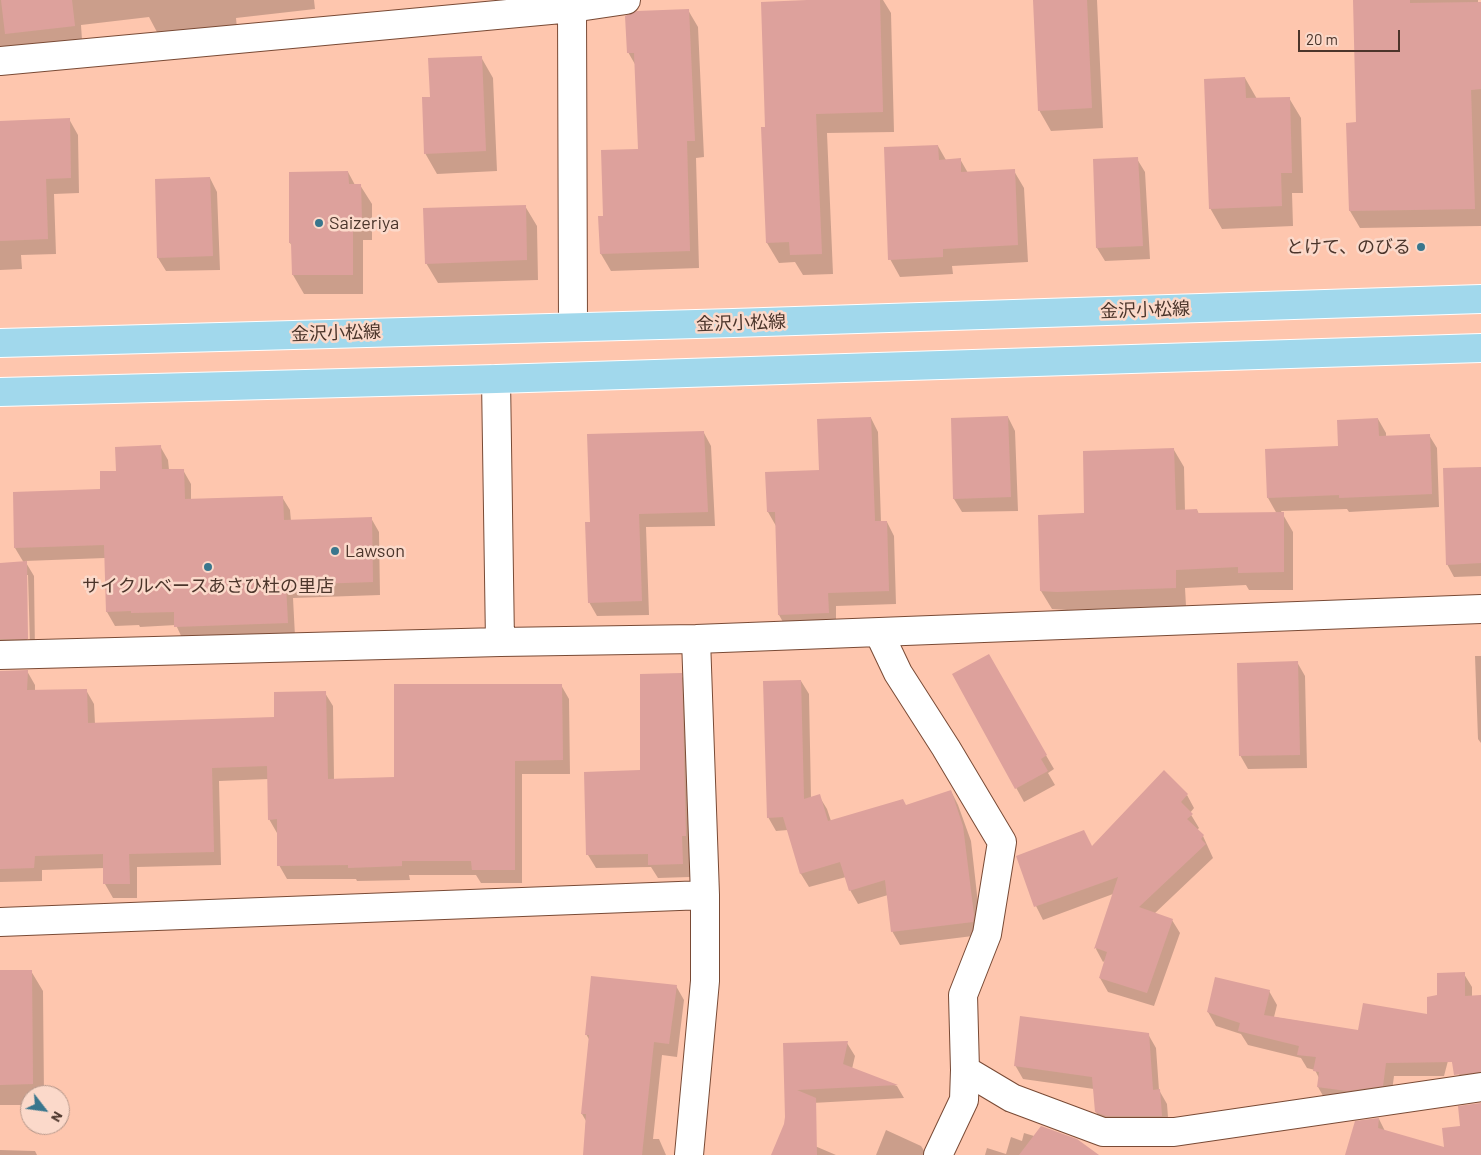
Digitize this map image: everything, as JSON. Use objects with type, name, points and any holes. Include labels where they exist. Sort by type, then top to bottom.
[{"type":"main road","name":"金沢小松線","points":[[0,343],[573,326],[743,323],[1481,299]]},
{"type":"main road","points":[[0,392],[496,379],[1481,348]]},
{"type":"street","points":[[0,61],[572,8],[626,0]]},
{"type":"street","points":[[572,8],[573,326]]},
{"type":"street","points":[[496,379],[500,642]]},
{"type":"street","points":[[0,655],[696,638],[1481,609]]},
{"type":"street","points":[[879,632],[898,673],[946,748],[1002,842],[987,934],[963,995],[964,1100],[938,1155]]},
{"type":"street","points":[[689,1155],[705,980],[705,896],[696,638]]},
{"type":"street","points":[[0,922],[705,896]]},
{"type":"street","points":[[965,1070],[1012,1098],[1103,1132],[1174,1132],[1481,1087]]},
{"type":"building","points":[[1,0],[72,0],[75,26],[5,34]]},
{"type":"building","points":[[880,0],[883,112],[816,114],[822,254],[790,255],[789,242],[766,243],[761,127],[765,127],[761,2]]},
{"type":"building","points":[[1033,0],[1087,0],[1092,108],[1038,111]]},
{"type":"building","points":[[1353,0],[1410,0],[1410,3],[1481,2],[1481,89],[1471,90],[1475,209],[1349,211],[1346,123],[1356,122]]},
{"type":"building","points":[[689,9],[695,141],[687,141],[690,251],[600,254],[598,216],[603,216],[601,150],[638,149],[634,53],[627,53],[625,16],[637,11]]},
{"type":"building","points":[[482,56],[486,151],[424,154],[422,97],[430,97],[428,58]]},
{"type":"building","points":[[1245,77],[1246,98],[1290,97],[1292,173],[1281,173],[1282,206],[1209,209],[1204,79]]},
{"type":"building","points":[[70,118],[71,178],[46,179],[48,239],[0,241],[0,121]]},
{"type":"building","points":[[938,145],[939,160],[961,158],[961,172],[1015,169],[1018,245],[943,249],[943,257],[888,260],[884,147]]},
{"type":"building","points":[[1138,157],[1143,246],[1096,248],[1093,159]]},
{"type":"building","points":[[348,171],[349,184],[361,184],[362,221],[353,221],[353,275],[292,275],[291,243],[289,243],[289,172]]},
{"type":"building","points":[[210,177],[213,256],[157,258],[155,179]]},
{"type":"building","points":[[526,205],[527,260],[425,264],[423,208]]},
{"type":"building","points":[[1008,416],[1011,497],[953,499],[951,418]]},
{"type":"building","points":[[871,417],[875,521],[887,521],[889,591],[828,593],[829,613],[778,615],[775,512],[767,512],[765,472],[819,470],[817,419]]},
{"type":"building","points":[[1378,418],[1379,436],[1430,434],[1432,494],[1339,498],[1339,495],[1267,498],[1265,449],[1338,446],[1337,420]]},
{"type":"building","points":[[704,431],[708,512],[639,514],[642,601],[588,603],[585,522],[590,522],[587,434]]},
{"type":"building","points":[[161,445],[162,469],[184,469],[185,499],[283,496],[284,520],[372,517],[373,582],[286,585],[288,623],[174,627],[174,612],[106,612],[104,545],[14,548],[13,492],[100,489],[100,471],[116,471],[115,447]]},
{"type":"building","points":[[1174,448],[1176,510],[1197,509],[1198,513],[1284,512],[1284,572],[1238,573],[1238,567],[1176,570],[1176,588],[1040,591],[1038,515],[1084,513],[1083,451]]},
{"type":"building","points":[[1481,467],[1481,563],[1446,565],[1443,468]]},
{"type":"building","points":[[27,561],[28,639],[0,639],[0,563]]},
{"type":"building","points":[[989,654],[1047,755],[1041,759],[1048,771],[1015,789],[952,674]]},
{"type":"building","points":[[1298,661],[1300,755],[1239,756],[1237,663]]},
{"type":"building","points":[[28,670],[27,690],[87,689],[88,723],[274,717],[274,692],[326,691],[328,779],[394,777],[394,684],[562,684],[563,760],[515,761],[515,870],[472,870],[471,861],[402,861],[402,866],[348,868],[348,865],[277,866],[277,819],[268,820],[267,766],[212,768],[214,852],[129,854],[130,884],[103,884],[103,854],[35,856],[34,868],[0,869],[0,671]]},
{"type":"building","points":[[682,673],[686,836],[682,836],[683,864],[648,865],[648,854],[586,855],[584,772],[640,770],[640,674]]},
{"type":"building","points":[[801,680],[804,799],[820,794],[828,821],[903,799],[906,805],[951,790],[963,826],[974,915],[973,922],[891,932],[885,880],[849,891],[840,862],[800,874],[783,817],[767,818],[763,681]]},
{"type":"building","points":[[1164,770],[1188,794],[1181,802],[1193,814],[1187,819],[1204,835],[1201,839],[1206,844],[1139,907],[1173,919],[1147,993],[1099,978],[1107,952],[1094,949],[1118,877],[1034,907],[1016,856],[1084,830],[1092,846]]},
{"type":"building","points":[[0,970],[32,970],[33,1084],[0,1085]]},
{"type":"building","points":[[1465,972],[1465,996],[1481,995],[1481,1072],[1454,1075],[1452,1062],[1386,1063],[1383,1086],[1347,1091],[1317,1087],[1319,1072],[1313,1071],[1316,1057],[1297,1055],[1299,1046],[1238,1031],[1240,1023],[1207,1012],[1215,977],[1270,990],[1264,1015],[1358,1030],[1363,1003],[1427,1014],[1427,997],[1437,995],[1437,973]]},
{"type":"building","points":[[591,976],[677,985],[669,1044],[654,1042],[642,1155],[583,1155],[586,1114],[581,1114],[589,1035],[585,1035]]},
{"type":"building","points":[[1020,1016],[1149,1033],[1153,1090],[1160,1089],[1162,1116],[1106,1116],[1095,1112],[1092,1077],[1014,1066]]},
{"type":"building","points":[[848,1041],[843,1064],[898,1085],[797,1090],[816,1098],[817,1155],[771,1155],[785,1117],[783,1043]]},
{"type":"building","points":[[1481,1103],[1481,1155],[1345,1155],[1355,1121],[1379,1118],[1378,1128],[1444,1147],[1442,1128],[1460,1126],[1458,1106]]},
{"type":"building","points":[[1041,1126],[1077,1139],[1099,1155],[1019,1155]]},
{"type":"place","name":"Saizeriya","points":[[319,223]]},
{"type":"place","name":"とけて、のびる","points":[[1421,247]]},
{"type":"place","name":"Lawson","points":[[335,551]]},
{"type":"place","name":"サイクルベースあさひ杜の里店","points":[[208,567]]}]
